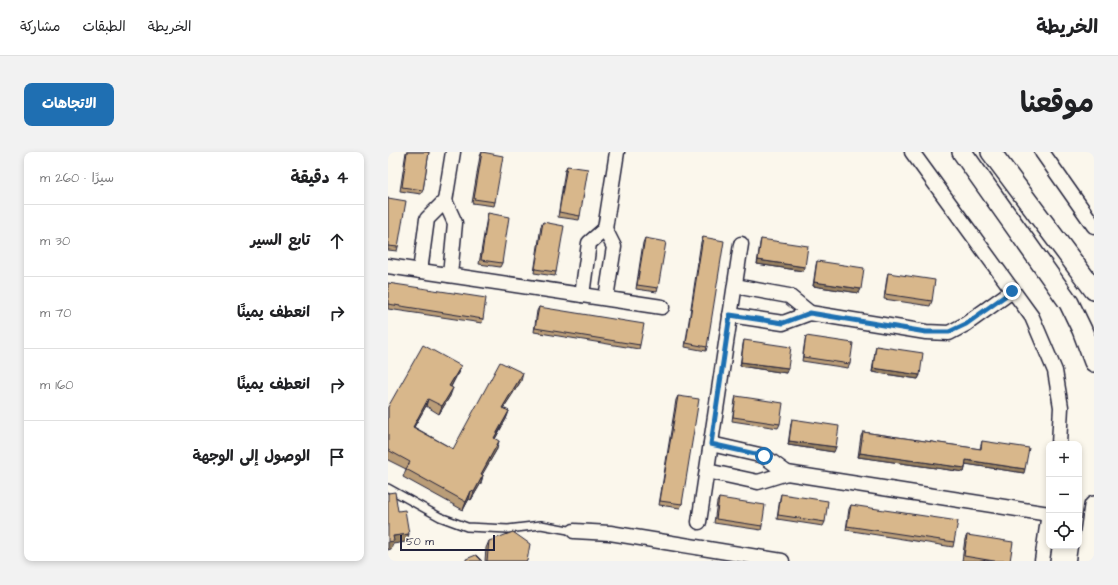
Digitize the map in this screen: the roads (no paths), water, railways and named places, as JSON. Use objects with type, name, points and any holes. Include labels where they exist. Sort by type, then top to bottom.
[{"type":"main road","points":[[962,152],[1069,303],[1082,330],[1094,362]]},
{"type":"main road","points":[[991,152],[1094,290]]},
{"type":"main road","points":[[1086,561],[1094,506]]},
{"type":"street","points":[[450,275],[455,223],[445,202],[453,152]]},
{"type":"street","points":[[606,298],[614,247],[605,229],[617,152]]},
{"type":"street","points":[[912,152],[1032,317],[1055,371],[1061,407],[1059,441]]},
{"type":"street","points":[[1042,152],[1094,226]]},
{"type":"street","points":[[420,271],[427,219],[445,202]]},
{"type":"street","points":[[582,295],[590,243],[605,229]]},
{"type":"street","points":[[699,522],[741,244]]},
{"type":"street","points":[[388,266],[662,307]]},
{"type":"street","points":[[734,286],[789,296],[810,313]]},
{"type":"street","points":[[730,315],[783,323],[810,313],[926,332],[949,332],[966,324],[1012,291]]},
{"type":"street","points":[[711,444],[764,456],[787,473]]},
{"type":"street","points":[[707,471],[758,482],[787,473],[1046,513]]},
{"type":"street","points":[[574,531],[610,533],[782,561]]},
{"type":"street","points":[[1042,561],[1046,534]]},
{"type":"lane","points":[[388,488],[440,517],[467,528],[508,529],[540,526],[574,531]]},
{"type":"lane","points":[[1086,561],[1094,554]]}]
